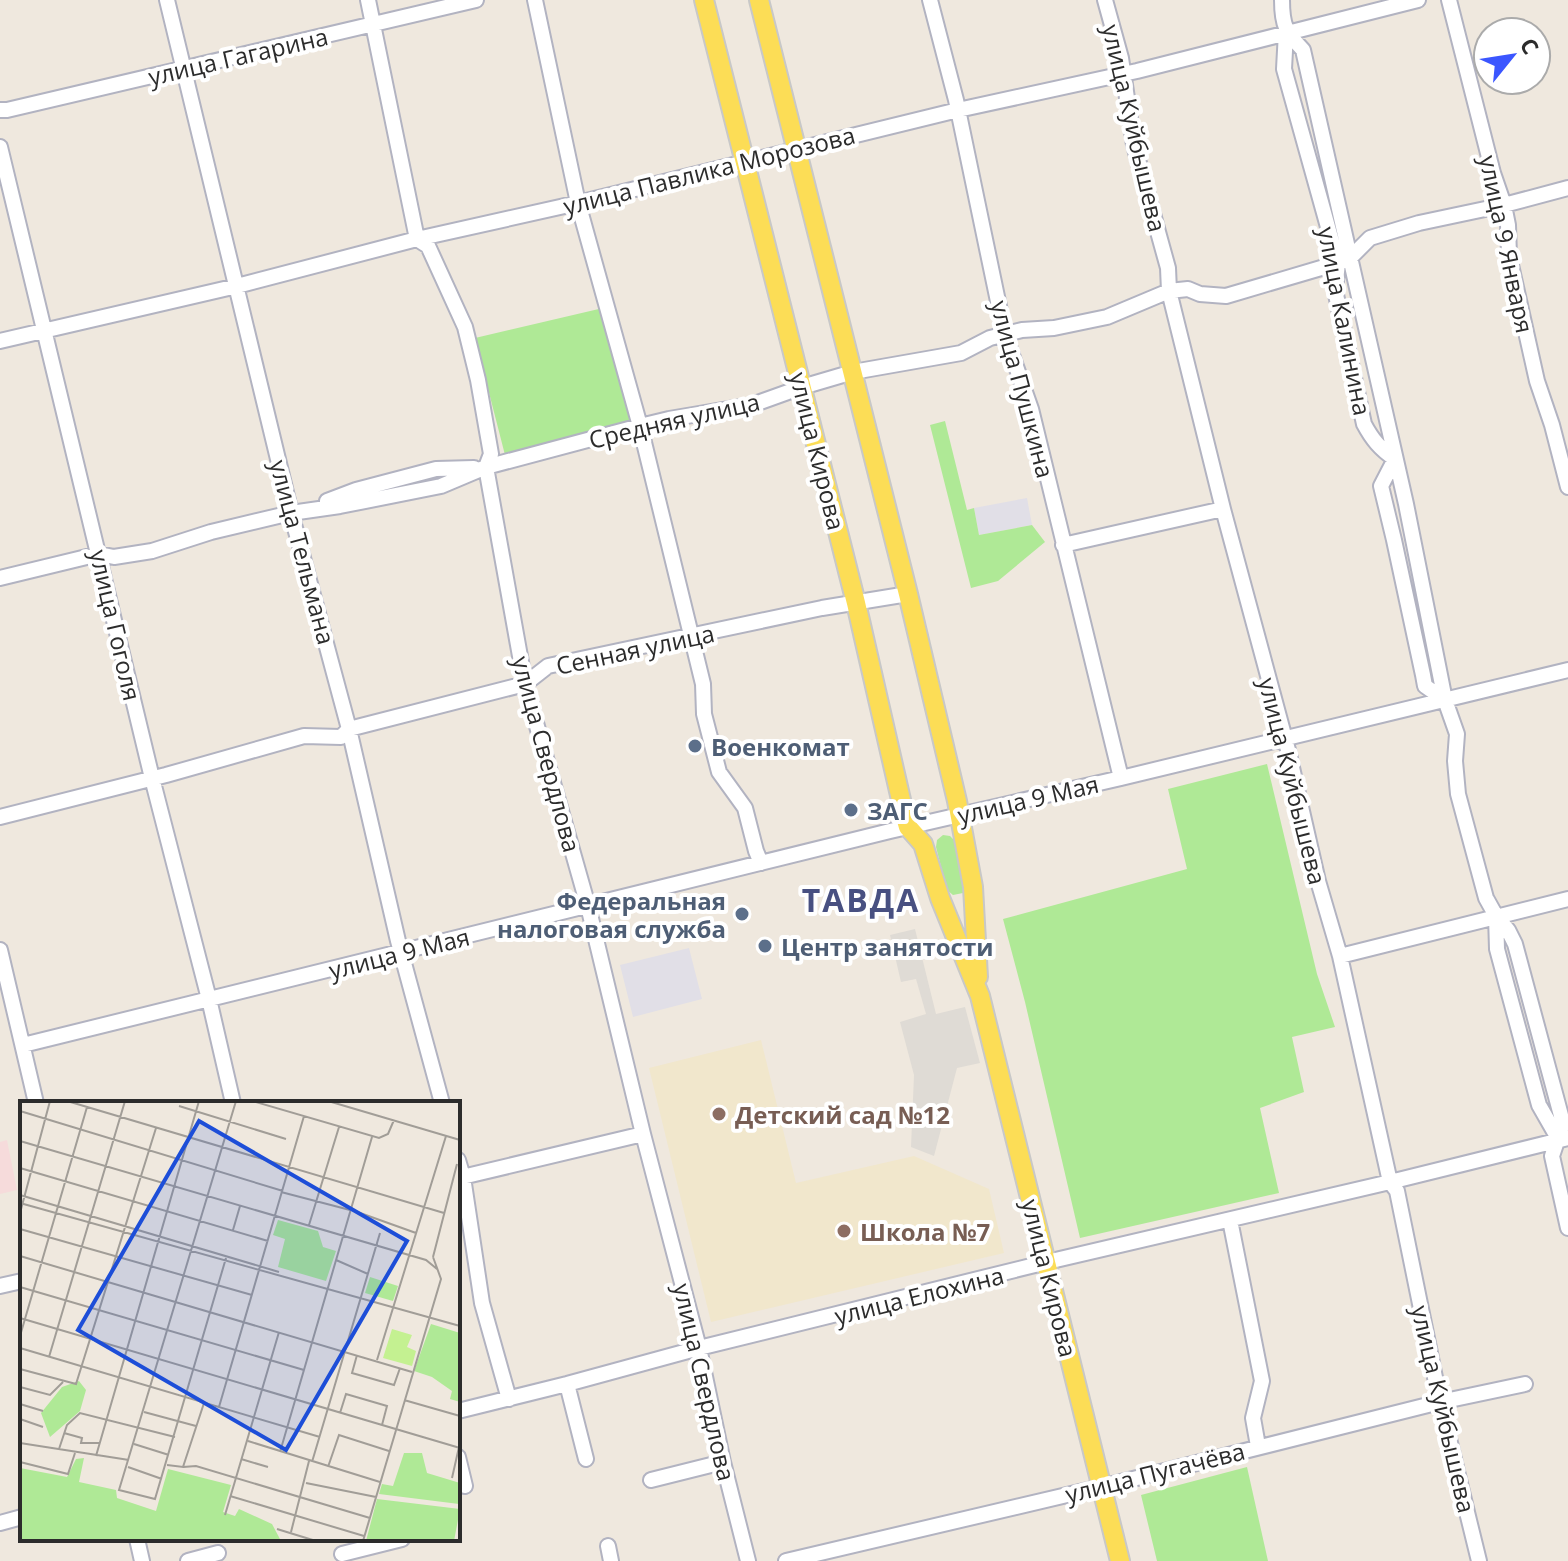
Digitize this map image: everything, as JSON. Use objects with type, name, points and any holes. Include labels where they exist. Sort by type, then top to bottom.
[{"type":"main road","name":"улица Кирова","points":[[704,0],[856,603],[908,827],[923,844],[940,898],[980,996],[1120,1561]]},
{"type":"main road","name":"улица Кирова","points":[[759,0],[908,594],[960,815],[973,887],[980,996]]},
{"type":"main road","points":[[940,898],[948,904],[959,906],[968,900],[973,887]]},
{"type":"street","name":"улица Тельмана","points":[[167,0],[291,513],[349,729],[401,952],[441,1101]]},
{"type":"street","name":"улица Свердлова","points":[[368,0],[417,239],[428,246],[465,327],[478,380],[491,454],[486,467],[525,684],[588,906],[699,1348],[748,1561]]},
{"type":"street","name":"улица Гагарина","points":[[0,110],[476,0]]},
{"type":"street","points":[[535,0],[578,203],[640,426],[703,684],[704,714],[719,772],[745,808],[761,863]]},
{"type":"street","name":"улица Пушкина","points":[[930,0],[958,110],[1005,335],[1031,409],[1121,778]]},
{"type":"street","name":"улица Куйбышева","points":[[1105,0],[1123,73],[1134,145],[1168,268],[1169,291],[1318,881],[1340,956],[1390,1182],[1397,1191],[1440,1402],[1479,1561]]},
{"type":"street","name":"улица Калинина","points":[[1274,0],[1284,25],[1303,50],[1345,260],[1395,459],[1445,700],[1457,734],[1455,761],[1458,794],[1486,898],[1496,916],[1497,949],[1539,1105],[1563,1138]]},
{"type":"street","name":"улица Калинина","points":[[1282,0],[1284,69],[1345,260],[1335,290],[1364,424],[1372,440],[1395,459]]},
{"type":"street","name":"улица Павлика Морозова","points":[[0,341],[237,286],[417,239],[1123,73],[1284,25],[1418,0]]},
{"type":"street","name":"улица 9 Января","points":[[1449,0],[1504,205],[1509,256],[1533,365],[1568,487]]},
{"type":"street","name":"улица Гоголя","points":[[0,147],[233,1101]]},
{"type":"street","name":"Средняя улица","points":[[0,578],[99,554],[114,557],[152,551],[211,532],[291,513],[441,486],[486,467],[640,426],[752,405],[853,372],[961,353],[990,338],[1022,330],[1054,328],[1107,317],[1169,291],[1188,289],[1200,294],[1226,296],[1345,260],[1370,238],[1419,223],[1568,188]]},
{"type":"street","points":[[1063,545],[1223,509]]},
{"type":"street","name":"Сенная улица","points":[[0,817],[304,736],[341,737],[349,729],[525,684],[548,666],[908,594]]},
{"type":"street","name":"улица 9 Мая","points":[[23,1045],[908,827],[1568,670]]},
{"type":"street","points":[[1340,956],[1568,899]]},
{"type":"street","points":[[0,950],[36,1101]]},
{"type":"street","points":[[509,1399],[482,1303],[460,1178],[643,1134]]},
{"type":"street","points":[[1563,1138],[1552,1156],[1568,1228]]},
{"type":"street","name":"улица Елохина","points":[[460,1411],[1047,1262],[1563,1138]]},
{"type":"street","points":[[1230,1220],[1262,1381],[1253,1418],[1258,1446]]},
{"type":"street","points":[[0,1286],[20,1281]]},
{"type":"street","points":[[567,1384],[586,1459]]},
{"type":"street","name":"улица Пугачёва","points":[[786,1561],[1525,1384]]},
{"type":"street","points":[[651,1480],[723,1462]]},
{"type":"street","points":[[460,1465],[465,1486]]},
{"type":"street","points":[[0,1523],[20,1518]]},
{"type":"street","points":[[137,1541],[142,1561]]},
{"type":"street","points":[[341,1551],[392,1541]]},
{"type":"street","points":[[188,1561],[218,1553]]},
{"type":"shaded area","points":[[1027,498],[1032,525],[979,535],[974,508]]},
{"type":"shaded area","points":[[915,929],[936,1014],[965,1007],[980,1063],[957,1068],[934,1156],[911,1147],[914,1075],[900,1022],[926,1014],[916,979],[901,982],[890,935]]},
{"type":"shaded area","points":[[689,948],[702,999],[633,1017],[620,965]]},
{"type":"shaded area","name":"Школа №7","points":[[761,1040],[796,1183],[914,1156],[989,1189],[1004,1253],[711,1322],[649,1068]]},
{"type":"shaded area","points":[[7,1140],[17,1190],[0,1194],[0,1142]]},
{"type":"green space","points":[[603,308],[633,422],[505,455],[475,338]]},
{"type":"green space","points":[[945,421],[967,510],[974,508],[979,535],[1032,525],[1045,542],[998,581],[971,588],[930,425]]},
{"type":"green space","points":[[1267,764],[1317,974],[1335,1027],[1292,1037],[1304,1092],[1260,1108],[1279,1193],[1080,1238],[1003,919],[1187,869],[1168,789]]},
{"type":"green space","points":[[943,835],[955,841],[966,886],[963,893],[953,895],[947,890],[936,847],[937,840]]},
{"type":"green space","points":[[1247,1467],[1268,1561],[1157,1561],[1141,1495]]},
{"type":"place","name":"Военкомат","points":[[695,746]]},
{"type":"place","name":"ЗАГС","points":[[851,810]]},
{"type":"place","name":"Федеральная налоговая служба","points":[[742,914]]},
{"type":"place","name":"Центр занятости","points":[[765,946]]},
{"type":"place","name":"Детский сад №12","points":[[719,1114]]},
{"type":"place","name":"Школа №7","points":[[844,1231]]},
{"type":"district","name":"ТАВДА","points":[[861,899]]}]
